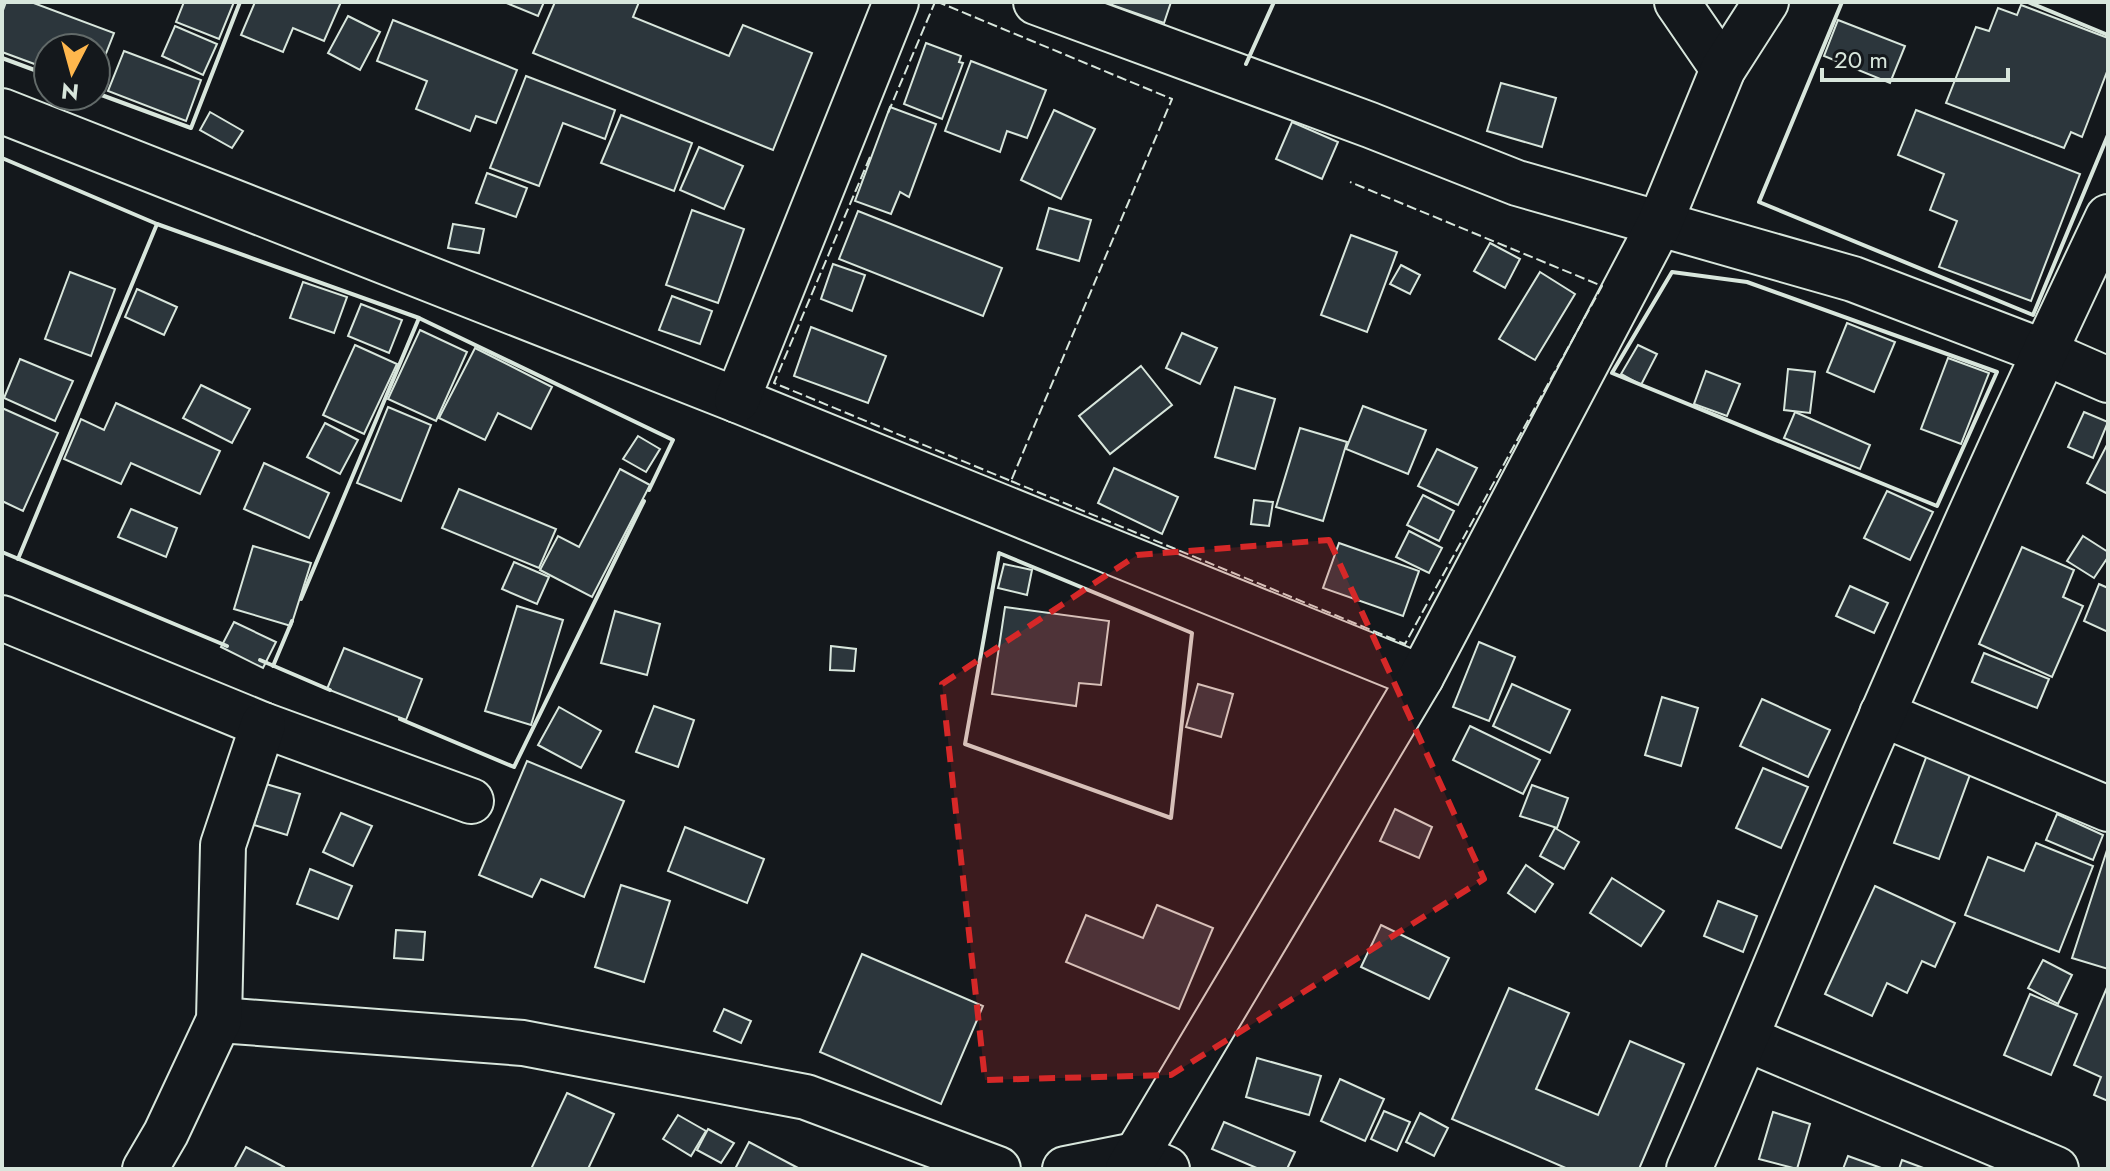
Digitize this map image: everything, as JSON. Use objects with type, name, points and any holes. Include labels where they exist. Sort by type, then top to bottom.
[{"type":"street","points":[[737,400],[896,2]]},
{"type":"street","points":[[1036,2],[1370,125],[1517,183],[1853,279],[2044,352],[2108,380]]},
{"type":"street","points":[[1677,2],[1723,69]]},
{"type":"street","points":[[1065,1169],[1143,1164],[1421,677],[1659,225],[1723,69],[1766,2]]},
{"type":"street","points":[[2,111],[737,400],[1421,677]]},
{"type":"street","points":[[1689,1169],[1747,1039],[1882,714],[2108,217]]},
{"type":"street","points":[[2,618],[263,725],[471,801]]},
{"type":"street","points":[[1882,714],[2108,809]]},
{"type":"street","points":[[145,1169],[166,1133],[219,1020],[223,845],[263,725]]},
{"type":"street","points":[[219,1020],[523,1043],[806,1097],[998,1169]]},
{"type":"street","points":[[1747,1039],[2056,1169]]},
{"type":"highlighted area","points":[[1329,540],[1484,879],[1171,1075],[985,1080],[942,684],[1137,555]]},
{"type":"building","points":[[6,2],[31,2],[111,32],[32,32],[32,63],[2,52],[2,13]]},
{"type":"building","points":[[184,2],[234,2],[219,39],[176,22]]},
{"type":"building","points":[[255,2],[341,2],[324,41],[293,28],[283,52],[241,35]]},
{"type":"building","points":[[504,2],[544,2],[538,16]]},
{"type":"building","points":[[555,2],[639,2],[633,17],[729,56],[743,25],[812,53],[773,150],[533,53]]},
{"type":"building","points":[[1113,2],[1171,2],[1164,23],[1112,5]]},
{"type":"building","points":[[2021,5],[2108,38],[2108,69],[2082,137],[2071,132],[2064,148],[1946,103],[1976,27],[1989,31],[1998,8],[2017,15]]},
{"type":"building","points":[[348,16],[380,32],[360,70],[328,53]]},
{"type":"building","points":[[393,20],[517,70],[496,123],[476,116],[470,131],[416,109],[427,81],[377,61]]},
{"type":"building","points":[[1838,20],[1905,46],[1890,83],[1824,56]]},
{"type":"building","points":[[175,26],[217,44],[203,75],[162,56]]},
{"type":"building","points":[[926,43],[961,56],[959,62],[963,63],[942,119],[904,104]]},
{"type":"building","points":[[124,51],[201,80],[186,121],[112,93],[112,81]]},
{"type":"building","points":[[971,61],[1046,90],[1027,138],[1007,131],[1000,152],[945,131]]},
{"type":"building","points":[[526,76],[615,110],[605,139],[563,123],[539,186],[490,168]]},
{"type":"building","points":[[1501,83],[1556,98],[1542,147],[1487,131]]},
{"type":"building","points":[[890,107],[936,124],[909,197],[900,192],[891,214],[855,201]]},
{"type":"building","points":[[1054,110],[1095,129],[1061,199],[1021,180]]},
{"type":"building","points":[[1916,110],[2080,174],[2031,301],[1939,267],[1957,221],[1930,210],[1944,174],[1898,155]]},
{"type":"building","points":[[210,112],[243,131],[232,148],[200,130]]},
{"type":"building","points":[[621,115],[692,143],[674,191],[601,163]]},
{"type":"building","points":[[1292,122],[1338,142],[1322,179],[1276,159]]},
{"type":"building","points":[[699,147],[743,166],[724,209],[680,190]]},
{"type":"building","points":[[487,173],[527,188],[516,217],[476,203]]},
{"type":"building","points":[[1049,208],[1091,220],[1079,261],[1037,249]]},
{"type":"building","points":[[692,210],[744,229],[718,303],[666,285]]},
{"type":"building","points":[[858,211],[1002,268],[983,316],[839,259]]},
{"type":"building","points":[[453,224],[484,229],[479,253],[448,248]]},
{"type":"building","points":[[1351,235],[1397,252],[1367,332],[1321,315]]},
{"type":"building","points":[[1490,243],[1520,259],[1505,288],[1474,271]]},
{"type":"building","points":[[833,264],[865,275],[852,311],[821,299]]},
{"type":"building","points":[[1401,265],[1420,275],[1410,294],[1390,284]]},
{"type":"building","points":[[70,272],[115,289],[91,356],[45,339]]},
{"type":"building","points":[[1540,272],[1575,294],[1535,360],[1499,339]]},
{"type":"building","points":[[303,282],[347,297],[334,333],[290,318]]},
{"type":"building","points":[[137,289],[177,307],[164,335],[125,317]]},
{"type":"building","points":[[672,296],[712,311],[700,344],[659,330]]},
{"type":"building","points":[[361,304],[402,320],[389,353],[348,336]]},
{"type":"building","points":[[1847,323],[1895,342],[1874,392],[1827,372]]},
{"type":"building","points":[[811,327],[886,356],[868,403],[794,376]]},
{"type":"building","points":[[420,330],[467,352],[436,421],[388,399]]},
{"type":"building","points":[[1182,333],[1217,348],[1200,384],[1166,368]]},
{"type":"building","points":[[355,345],[397,364],[364,434],[323,415]]},
{"type":"building","points":[[1638,345],[1657,354],[1641,385],[1621,374]]},
{"type":"building","points":[[475,348],[552,387],[531,429],[498,413],[485,440],[439,418]]},
{"type":"building","points":[[1948,358],[1989,373],[1961,444],[1921,429]]},
{"type":"building","points":[[20,359],[73,381],[55,421],[4,398]]},
{"type":"building","points":[[1141,366],[1172,405],[1110,454],[1079,416]]},
{"type":"building","points":[[1788,369],[1815,372],[1810,413],[1784,410]]},
{"type":"building","points":[[1706,371],[1740,384],[1727,416],[1694,404]]},
{"type":"building","points":[[201,385],[250,409],[232,443],[183,418]]},
{"type":"building","points":[[1235,387],[1275,399],[1255,469],[1215,457]]},
{"type":"building","points":[[116,403],[220,451],[200,494],[131,463],[121,484],[64,459],[81,419],[104,430]]},
{"type":"building","points":[[1363,406],[1426,430],[1408,474],[1346,449]]},
{"type":"building","points":[[388,407],[431,425],[401,501],[357,483]]},
{"type":"building","points":[[2,408],[58,433],[23,511],[2,501]]},
{"type":"building","points":[[1795,412],[1870,445],[1860,469],[1784,438]]},
{"type":"building","points":[[2084,412],[2108,422],[2093,458],[2068,447]]},
{"type":"building","points":[[325,423],[358,440],[340,474],[307,457]]},
{"type":"building","points":[[1300,428],[1347,442],[1323,521],[1276,507]]},
{"type":"building","points":[[638,436],[660,449],[646,472],[623,459]]},
{"type":"building","points":[[2108,443],[2108,494],[2087,483]]},
{"type":"building","points":[[1437,449],[1477,468],[1458,505],[1418,486]]},
{"type":"building","points":[[264,463],[329,493],[309,538],[244,509]]},
{"type":"building","points":[[1114,468],[1178,497],[1162,534],[1098,503]]},
{"type":"building","points":[[620,469],[650,485],[592,597],[540,570],[558,536],[579,547]]},
{"type":"building","points":[[459,489],[556,529],[539,568],[442,528]]},
{"type":"building","points":[[1887,491],[1933,512],[1910,560],[1864,538]]},
{"type":"building","points":[[1423,495],[1454,511],[1439,541],[1407,525]]},
{"type":"building","points":[[1254,500],[1273,502],[1269,526],[1251,524]]},
{"type":"building","points":[[131,509],[177,528],[166,557],[118,537]]},
{"type":"building","points":[[1409,531],[1442,548],[1429,573],[1396,557]]},
{"type":"building","points":[[2083,536],[2108,552],[2094,578],[2067,561]]},
{"type":"building","points":[[1339,543],[1419,571],[1403,616],[1323,588]]},
{"type":"building","points":[[253,546],[311,563],[291,626],[234,609]]},
{"type":"building","points":[[2022,547],[2074,570],[2063,597],[2083,606],[2052,677],[1979,644]]},
{"type":"building","points":[[514,562],[549,577],[537,604],[502,589]]},
{"type":"building","points":[[1004,564],[1032,570],[1027,595],[998,588]]},
{"type":"building","points":[[2099,584],[2108,588],[2108,632],[2084,621]]},
{"type":"building","points":[[1850,586],[1888,603],[1874,633],[1836,616]]},
{"type":"building","points":[[517,606],[563,620],[531,725],[485,711]]},
{"type":"building","points":[[1005,607],[1109,621],[1101,685],[1079,683],[1076,706],[992,694]]},
{"type":"building","points":[[615,611],[660,624],[647,675],[601,663]]},
{"type":"building","points":[[234,622],[276,642],[263,668],[221,647]]},
{"type":"building","points":[[1479,642],[1515,657],[1489,721],[1453,707]]},
{"type":"building","points":[[831,646],[856,649],[854,671],[830,670]]},
{"type":"building","points":[[344,648],[422,679],[406,720],[327,689]]},
{"type":"building","points":[[1984,653],[2049,679],[2037,708],[1972,682]]},
{"type":"building","points":[[1198,684],[1233,694],[1221,737],[1186,727]]},
{"type":"building","points":[[1512,684],[1570,710],[1550,753],[1493,726]]},
{"type":"building","points":[[1662,697],[1698,708],[1681,766],[1645,755]]},
{"type":"building","points":[[1762,699],[1830,730],[1808,777],[1740,746]]},
{"type":"building","points":[[654,706],[694,720],[678,767],[636,752]]},
{"type":"building","points":[[559,707],[601,731],[581,768],[538,745]]},
{"type":"building","points":[[1470,726],[1540,760],[1523,794],[1453,760]]},
{"type":"building","points":[[1927,755],[1971,772],[1939,859],[1894,843]]},
{"type":"building","points":[[527,761],[624,801],[584,897],[541,879],[532,897],[479,875]]},
{"type":"building","points":[[1763,768],[1808,787],[1781,848],[1736,828]]},
{"type":"building","points":[[266,784],[300,794],[287,835],[254,825]]},
{"type":"building","points":[[1532,785],[1568,798],[1557,828],[1520,816]]},
{"type":"building","points":[[1395,809],[1432,827],[1419,858],[1380,841]]},
{"type":"building","points":[[341,813],[372,826],[353,866],[323,852]]},
{"type":"building","points":[[2057,814],[2103,835],[2093,860],[2046,840]]},
{"type":"building","points":[[685,827],[764,859],[747,903],[668,871]]},
{"type":"building","points":[[1555,828],[1579,842],[1564,869],[1540,856]]},
{"type":"building","points":[[2036,843],[2093,866],[2059,952],[1965,915],[1988,857],[2024,871]]},
{"type":"building","points":[[2108,851],[2108,969],[2072,958]]},
{"type":"building","points":[[1526,865],[1553,884],[1535,912],[1508,893]]},
{"type":"building","points":[[310,869],[352,886],[338,919],[297,904]]},
{"type":"building","points":[[1612,878],[1664,911],[1641,946],[1590,913]]},
{"type":"building","points":[[621,885],[670,901],[644,982],[595,967]]},
{"type":"building","points":[[1875,886],[1955,923],[1935,967],[1922,961],[1907,993],[1887,983],[1872,1016],[1825,994]]},
{"type":"building","points":[[1718,901],[1757,916],[1743,952],[1704,936]]},
{"type":"building","points":[[1157,905],[1213,928],[1179,1009],[1066,962],[1086,915],[1143,938]]},
{"type":"building","points":[[1381,925],[1449,958],[1429,999],[1361,967]]},
{"type":"building","points":[[396,930],[425,932],[423,960],[394,958]]},
{"type":"building","points":[[862,954],[983,1006],[941,1104],[820,1052]]},
{"type":"building","points":[[2043,960],[2072,975],[2058,1004],[2028,988]]},
{"type":"building","points":[[2108,985],[2108,1101],[2094,1095],[2101,1077],[2074,1065]]},
{"type":"building","points":[[1509,988],[1569,1013],[1536,1089],[1598,1115],[1630,1041],[1684,1064],[1639,1169],[1568,1169],[1452,1119]]},
{"type":"building","points":[[2030,994],[2077,1014],[2051,1075],[2004,1055]]},
{"type":"building","points":[[724,1009],[751,1021],[741,1043],[714,1031]]},
{"type":"building","points":[[1257,1058],[1321,1076],[1309,1115],[1246,1097]]},
{"type":"building","points":[[1340,1079],[1384,1099],[1365,1141],[1321,1121]]},
{"type":"building","points":[[567,1093],[614,1114],[588,1169],[531,1169]]},
{"type":"building","points":[[1384,1111],[1410,1122],[1397,1151],[1371,1139]]},
{"type":"building","points":[[1773,1112],[1810,1124],[1797,1169],[1759,1159]]},
{"type":"building","points":[[1420,1113],[1448,1128],[1434,1156],[1406,1142]]},
{"type":"building","points":[[678,1115],[706,1131],[691,1156],[663,1139]]},
{"type":"building","points":[[1224,1122],[1295,1152],[1287,1169],[1259,1169],[1212,1149]]},
{"type":"building","points":[[708,1129],[734,1143],[721,1163],[697,1150]]},
{"type":"building","points":[[749,1142],[800,1169],[735,1169]]},
{"type":"building","points":[[246,1147],[284,1167],[283,1169],[234,1169]]},
{"type":"building","points":[[1848,1156],[1884,1169],[1843,1169]]},
{"type":"building","points":[[1902,1160],[1926,1169],[1899,1169]]},
{"type":"fence","points":[[888,113],[935,2]]},
{"type":"fence","points":[[870,157],[774,383],[1011,481],[1172,99],[938,2]]},
{"type":"fence","points":[[1011,481],[1405,644],[1602,286],[1350,182]]},
{"type":"wall","points":[[112,99],[191,128],[240,2]]},
{"type":"wall","points":[[1246,64],[1274,2]]},
{"type":"wall","points":[[1842,2],[1759,202],[2033,315],[2108,135]]},
{"type":"wall","points":[[2028,2],[2108,35]]},
{"type":"wall","points":[[2,58],[32,69]]},
{"type":"wall","points":[[2,158],[157,224],[419,318],[673,440],[649,490]]},
{"type":"wall","points":[[18,559],[157,224]]},
{"type":"wall","points":[[1672,272],[1747,282],[1997,372],[1937,506],[1612,373],[1672,272]]},
{"type":"wall","points":[[301,599],[419,318]]},
{"type":"wall","points":[[400,719],[514,767],[644,501]]},
{"type":"wall","points":[[2,552],[227,646]]},
{"type":"wall","points":[[999,553],[1192,633],[1171,818],[965,744],[999,553]]},
{"type":"wall","points":[[273,666],[292,621]]},
{"type":"wall","points":[[260,660],[330,690]]}]
